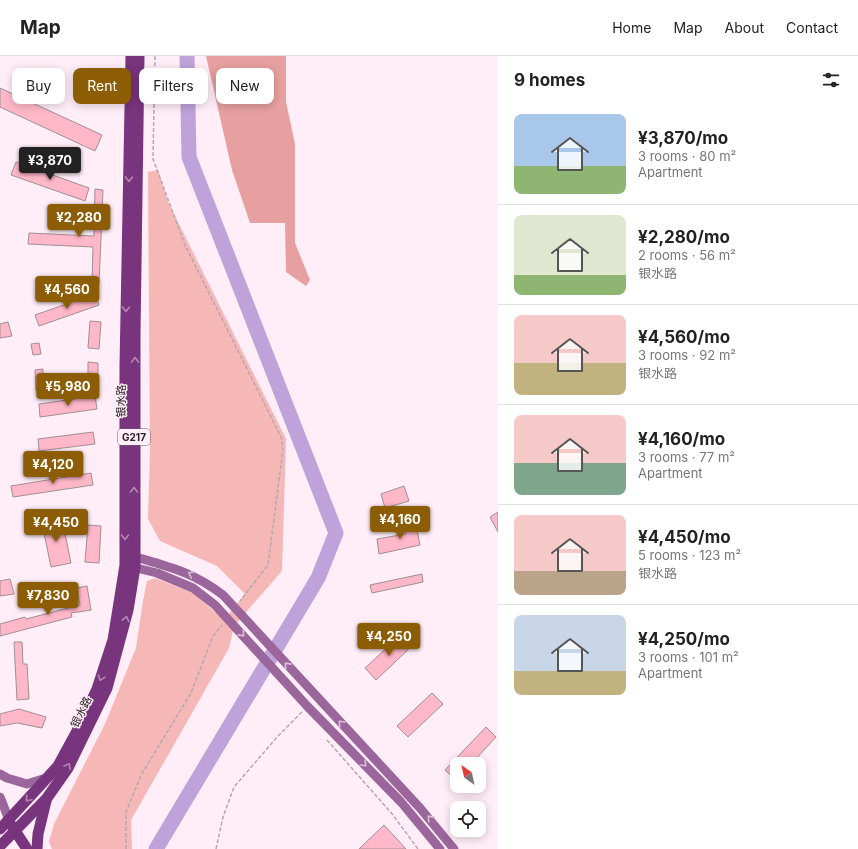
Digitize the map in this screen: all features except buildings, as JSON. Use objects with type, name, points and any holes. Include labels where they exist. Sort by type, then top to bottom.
[{"type":"highway","name":"银水路","points":[[46,778],[58,766],[97,689],[113,640],[130,561],[125,358],[131,56]]},
{"type":"highway","name":"银水路","points":[[47,798],[68,768],[107,688],[126,617],[130,561],[139,56]]},
{"type":"highway","name":"G217","points":[[9,820],[46,778]]},
{"type":"highway","name":"G217","points":[[15,831],[47,798]]},
{"type":"highway","points":[[37,849],[38,834],[47,798]]},
{"type":"highway","points":[[6,845],[0,829],[9,820],[27,849]]},
{"type":"highway","points":[[6,845],[15,831]]},
{"type":"main road","points":[[130,561],[181,570],[204,581],[223,595],[420,808],[440,830],[454,849]]},
{"type":"main road","points":[[130,561],[193,588],[215,605],[308,707],[401,802],[440,849]]},
{"type":"main road","points":[[0,774],[7,778],[27,784],[46,778]]},
{"type":"main road","points":[[0,797],[9,820]]},
{"type":"path","points":[[155,56],[153,159],[185,245],[281,437],[283,449],[268,565],[236,606]]},
{"type":"path","points":[[126,849],[126,812],[141,775],[191,693],[213,636],[222,624]]},
{"type":"path","points":[[216,849],[223,818],[234,787],[278,736],[308,707]]},
{"type":"path","points":[[325,737],[393,815],[418,849]]},
{"type":"shaded area","points":[[206,56],[286,56],[286,102],[295,144],[295,243],[310,280],[306,286],[286,272],[285,223],[250,223],[232,170],[217,104],[274,104],[274,68],[216,68],[216,100]]},
{"type":"shaded area","points":[[158,170],[168,202],[286,439],[282,571],[234,626],[229,648],[131,820],[132,849],[52,849],[49,842],[54,824],[105,724],[136,648],[147,581],[155,578],[193,593],[224,620],[245,594],[217,566],[160,541],[148,519],[150,451],[148,172]]},
{"type":"waterway","points":[[156,849],[318,578],[336,533],[189,157],[187,56]]}]
